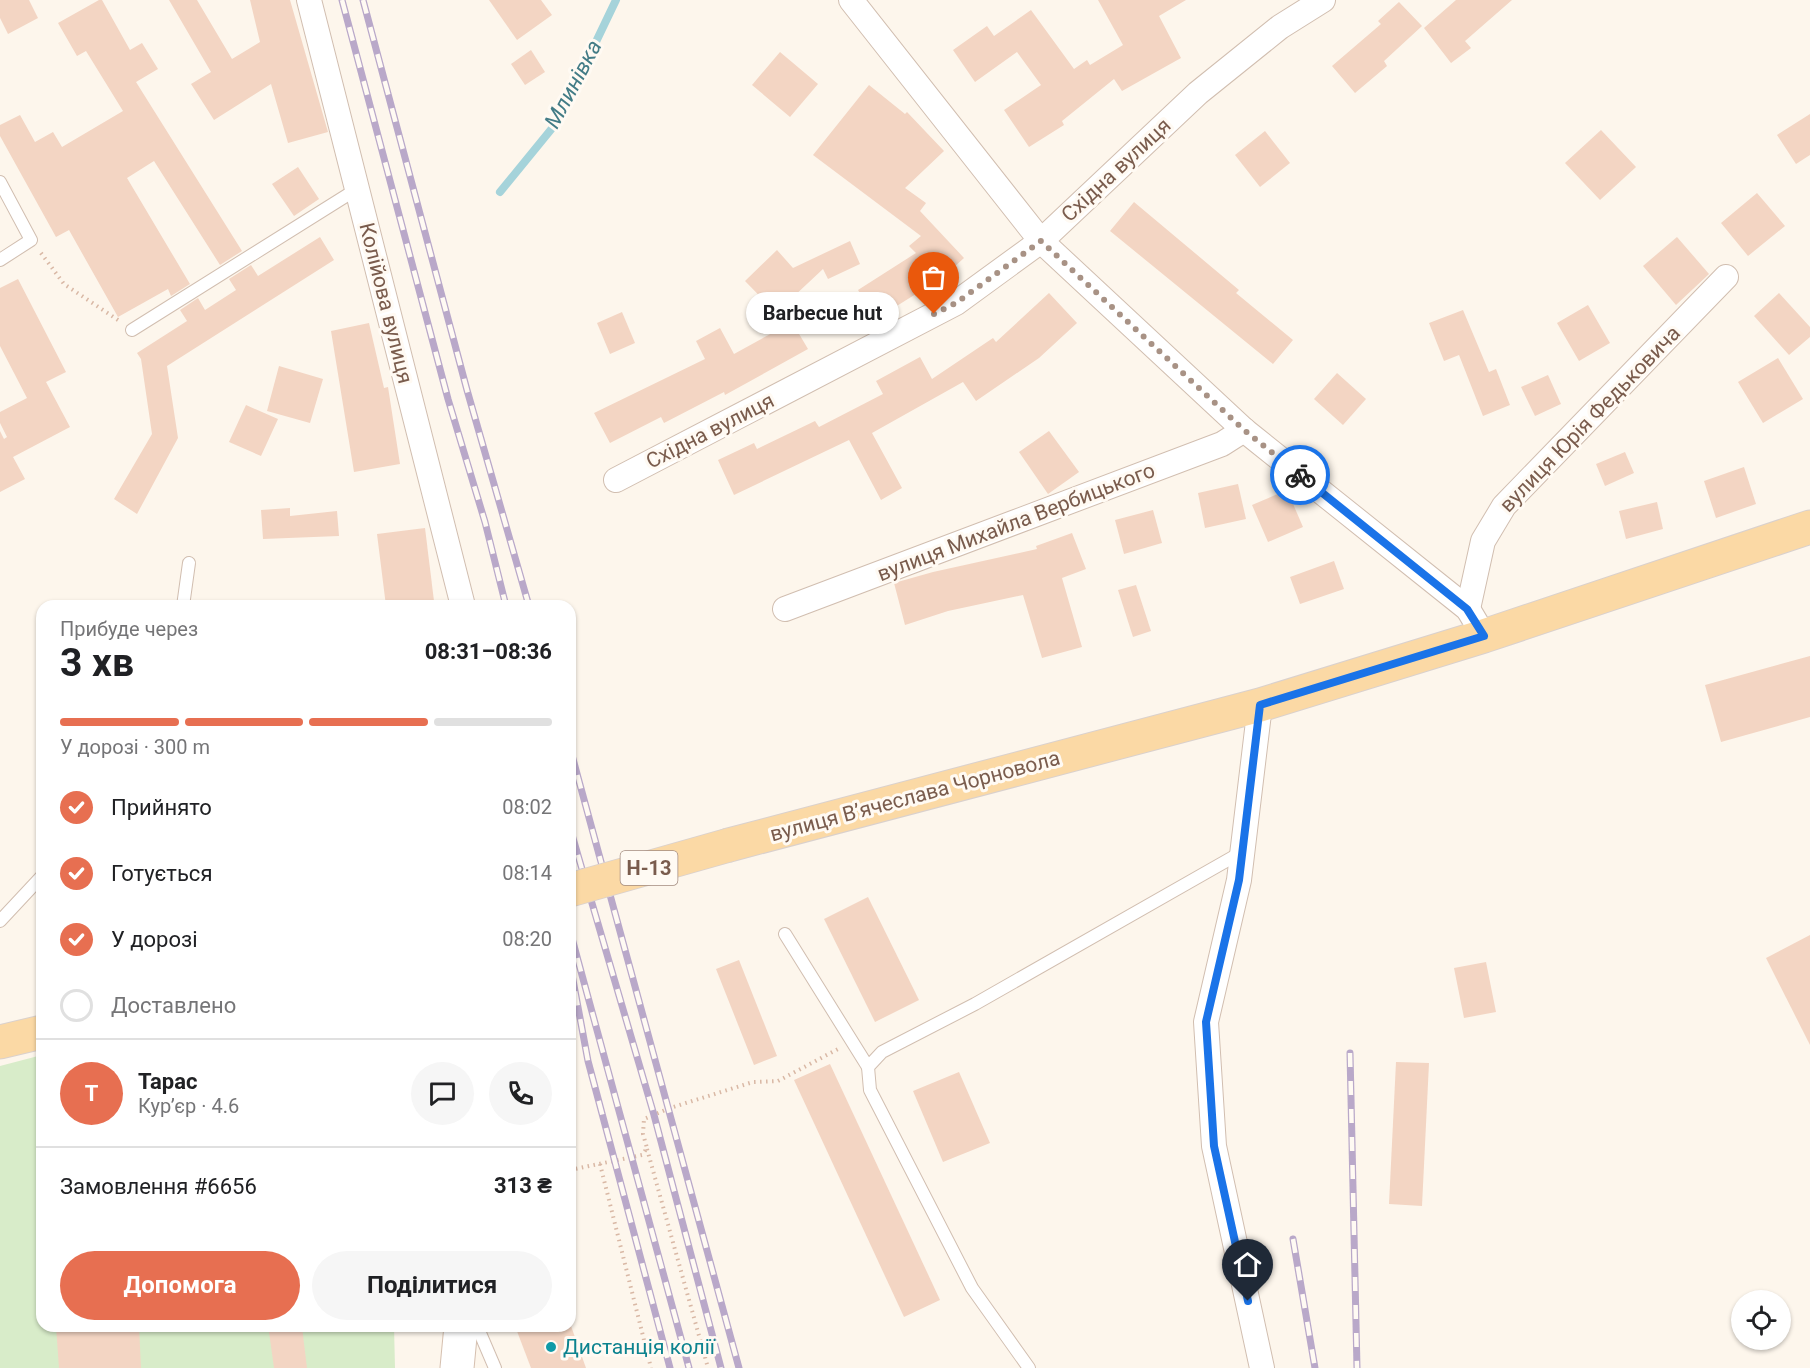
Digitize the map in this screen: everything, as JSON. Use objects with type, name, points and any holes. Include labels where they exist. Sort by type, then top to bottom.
[{"type":"main road","name":"вулиця Вʼячеслава Чорновола","points":[[576,888],[729,845],[1260,705],[1484,636],[1810,527]]},
{"type":"main road","points":[[0,1042],[36,1033]]},
{"type":"main road","points":[[457,1368],[460,1332]]},
{"type":"street","name":"Колійова вулиця","points":[[309,0],[461,600]]},
{"type":"street","points":[[851,0],[1041,241],[1244,430],[1467,609],[1484,636]]},
{"type":"street","name":"Східна вулиця","points":[[616,480],[956,303],[1041,241],[1198,93],[1280,27],[1323,0]]},
{"type":"street","name":"вулиця Юрія Федьковича","points":[[1467,609],[1483,541],[1504,506],[1726,277]]},
{"type":"street","name":"вулиця Михайла Вербицького","points":[[785,609],[1222,444],[1244,430]]},
{"type":"street","points":[[1260,705],[1239,880],[1206,1022],[1214,1146],[1262,1368]]},
{"type":"lane","points":[[0,182],[31,240],[0,261]]},
{"type":"lane","points":[[132,330],[357,189]]},
{"type":"lane","points":[[184,600],[189,563]]},
{"type":"lane","points":[[868,1067],[882,1052],[975,1004],[1242,852]]},
{"type":"lane","points":[[0,921],[36,882]]},
{"type":"lane","points":[[785,934],[868,1067],[870,1090],[972,1288],[1029,1368]]},
{"type":"lane","points":[[480,1332],[495,1368]]},
{"type":"path","points":[[31,240],[64,284],[132,330]]},
{"type":"path","points":[[708,1368],[643,1134],[644,1119],[670,1108],[753,1082],[778,1081],[852,1042]]},
{"type":"path","points":[[576,1169],[642,1155],[647,1148]]},
{"type":"path","points":[[600,1164],[651,1368]]},
{"type":"green space","points":[[36,1057],[36,1332],[394,1332],[395,1368],[0,1368],[0,1066]]},
{"type":"building","points":[[0,0],[29,0],[38,18],[8,34],[0,18]]},
{"type":"building","points":[[102,0],[130,50],[142,43],[158,69],[136,82],[242,251],[220,265],[154,161],[127,178],[190,284],[171,296],[168,289],[118,317],[69,230],[56,237],[0,136],[0,125],[20,115],[35,142],[53,132],[62,147],[123,111],[86,51],[77,56],[58,23]]},
{"type":"building","points":[[169,0],[197,0],[232,59],[260,42],[250,0],[290,0],[328,132],[288,143],[271,84],[214,120],[191,84],[211,72]]},
{"type":"building","points":[[489,0],[541,0],[552,15],[517,40]]},
{"type":"building","points":[[1098,0],[1186,0],[1159,16],[1181,58],[1122,91],[1114,79],[1062,121],[1064,125],[1029,147],[1004,110],[1041,85],[1017,52],[975,82],[953,50],[987,26],[994,36],[1031,10],[1074,69],[1087,60],[1090,65],[1123,45]]},
{"type":"building","points":[[1456,0],[1512,0],[1465,41],[1471,48],[1451,63],[1424,28]]},
{"type":"building","points":[[1399,2],[1422,26],[1384,61],[1387,66],[1355,93],[1332,66],[1381,24],[1378,21]]},
{"type":"building","points":[[531,50],[545,72],[525,85],[511,64]]},
{"type":"building","points":[[780,52],[818,84],[790,117],[752,85]]},
{"type":"building","points":[[869,85],[905,114],[907,112],[944,151],[905,188],[926,203],[920,211],[964,258],[943,277],[876,319],[858,290],[916,253],[909,246],[921,236],[813,155]]},
{"type":"building","points":[[1810,114],[1810,155],[1796,164],[1777,135]]},
{"type":"building","points":[[1601,130],[1636,167],[1600,200],[1565,163]]},
{"type":"building","points":[[1265,131],[1290,163],[1260,187],[1235,155]]},
{"type":"building","points":[[298,167],[319,199],[294,216],[272,184]]},
{"type":"building","points":[[1757,193],[1785,226],[1748,256],[1721,223]]},
{"type":"building","points":[[1134,202],[1239,290],[1236,293],[1293,340],[1273,364],[1110,231]]},
{"type":"building","points":[[320,237],[334,260],[167,366],[178,438],[137,514],[114,499],[152,434],[141,359],[137,353],[187,321],[180,310],[198,298],[205,310],[236,290],[229,279],[251,265],[258,276]]},
{"type":"building","points":[[1677,237],[1709,274],[1676,305],[1643,266]]},
{"type":"building","points":[[850,241],[860,264],[828,279],[823,269],[776,313],[745,281],[777,250],[793,268]]},
{"type":"building","points":[[18,279],[66,372],[46,382],[70,427],[13,457],[25,479],[0,492],[0,431],[4,439],[7,437],[0,423],[0,412],[27,398],[0,346],[0,288]]},
{"type":"building","points":[[1049,293],[1077,323],[1039,358],[976,401],[963,382],[872,433],[902,488],[881,500],[849,440],[734,495],[718,460],[754,443],[757,449],[815,421],[819,427],[883,394],[876,381],[920,357],[932,379],[993,338],[996,342]]},
{"type":"building","points":[[1779,293],[1810,327],[1810,337],[1789,355],[1754,316]]},
{"type":"building","points":[[1588,305],[1610,343],[1579,361],[1557,323]]},
{"type":"building","points":[[1463,310],[1489,372],[1496,369],[1510,405],[1483,416],[1459,355],[1444,361],[1429,323]]},
{"type":"building","points":[[622,312],[635,343],[610,354],[597,323]]},
{"type":"building","points":[[792,322],[808,349],[725,395],[724,392],[664,423],[661,417],[610,443],[594,413],[705,359],[696,341],[720,328],[734,354]]},
{"type":"building","points":[[369,323],[384,388],[388,387],[400,464],[354,472],[331,331]]},
{"type":"building","points":[[1778,358],[1803,399],[1763,423],[1738,382]]},
{"type":"building","points":[[279,366],[323,379],[310,423],[267,411]]},
{"type":"building","points":[[1337,373],[1366,399],[1343,425],[1314,399]]},
{"type":"building","points":[[1548,375],[1561,404],[1535,416],[1521,387]]},
{"type":"building","points":[[246,405],[278,419],[261,456],[229,442]]},
{"type":"building","points":[[1049,431],[1079,472],[1048,494],[1019,452]]},
{"type":"building","points":[[1625,452],[1634,473],[1605,486],[1596,464]]},
{"type":"building","points":[[1744,467],[1756,504],[1716,518],[1704,481]]},
{"type":"building","points":[[1238,484],[1246,519],[1205,528],[1198,493]]},
{"type":"building","points":[[1287,490],[1303,527],[1268,542],[1252,505]]},
{"type":"building","points":[[1657,502],[1663,529],[1626,539],[1619,511]]},
{"type":"building","points":[[290,508],[290,516],[337,511],[339,536],[263,539],[261,510]]},
{"type":"building","points":[[1153,510],[1162,543],[1124,554],[1115,520]]},
{"type":"building","points":[[425,528],[434,600],[385,600],[377,534]]},
{"type":"building","points":[[1072,533],[1086,569],[1062,578],[1082,647],[1042,658],[1023,595],[948,611],[905,625],[894,583],[1037,549],[1036,546]]},
{"type":"building","points":[[1334,561],[1344,589],[1300,604],[1290,577]]},
{"type":"building","points":[[1136,585],[1151,631],[1133,637],[1118,590]]},
{"type":"building","points":[[1810,656],[1810,717],[1721,742],[1705,685]]},
{"type":"building","points":[[868,897],[919,1000],[875,1022],[824,919]]},
{"type":"building","points":[[1810,935],[1810,1045],[1766,958]]},
{"type":"building","points":[[739,960],[777,1056],[754,1065],[716,969]]},
{"type":"building","points":[[1486,962],[1496,1012],[1464,1018],[1454,968]]},
{"type":"building","points":[[1396,1062],[1429,1063],[1422,1206],[1389,1204]]},
{"type":"building","points":[[830,1064],[940,1300],[904,1317],[794,1080]]},
{"type":"building","points":[[959,1072],[990,1143],[943,1162],[913,1091]]},
{"type":"building","points":[[56,1332],[139,1332],[141,1368],[59,1368]]},
{"type":"building","points":[[269,1332],[303,1332],[307,1368],[274,1368]]},
{"type":"building","name":"Дистанція колії","points":[[517,1332],[573,1332],[586,1368],[531,1368]]},
{"type":"waterway","name":"Млинівка","points":[[500,192],[558,121],[616,0]]},
{"type":"railway","points":[[342,0],[448,399],[485,522],[504,600]]},
{"type":"railway","points":[[363,0],[467,390],[527,600]]},
{"type":"railway","points":[[576,770],[739,1368]]},
{"type":"railway","points":[[576,848],[654,1115],[721,1368]]},
{"type":"railway","points":[[576,953],[689,1368]]},
{"type":"railway","points":[[576,996],[588,1061],[670,1368]]},
{"type":"railway","points":[[1350,1053],[1357,1368]]},
{"type":"railway","points":[[1293,1239],[1315,1368]]},
{"type":"way so far","points":[[934,314],[956,303],[1041,241],[1244,430],[1300,475]]},
{"type":"place","name":"Barbecue hut","points":[[934,314]]},
{"type":"place","name":"Дистанція колії","points":[[551,1347]]},
{"type":"route","points":[[1248,1301],[1214,1146],[1206,1022],[1239,880],[1260,705],[1484,636],[1467,609],[1300,475]]}]
